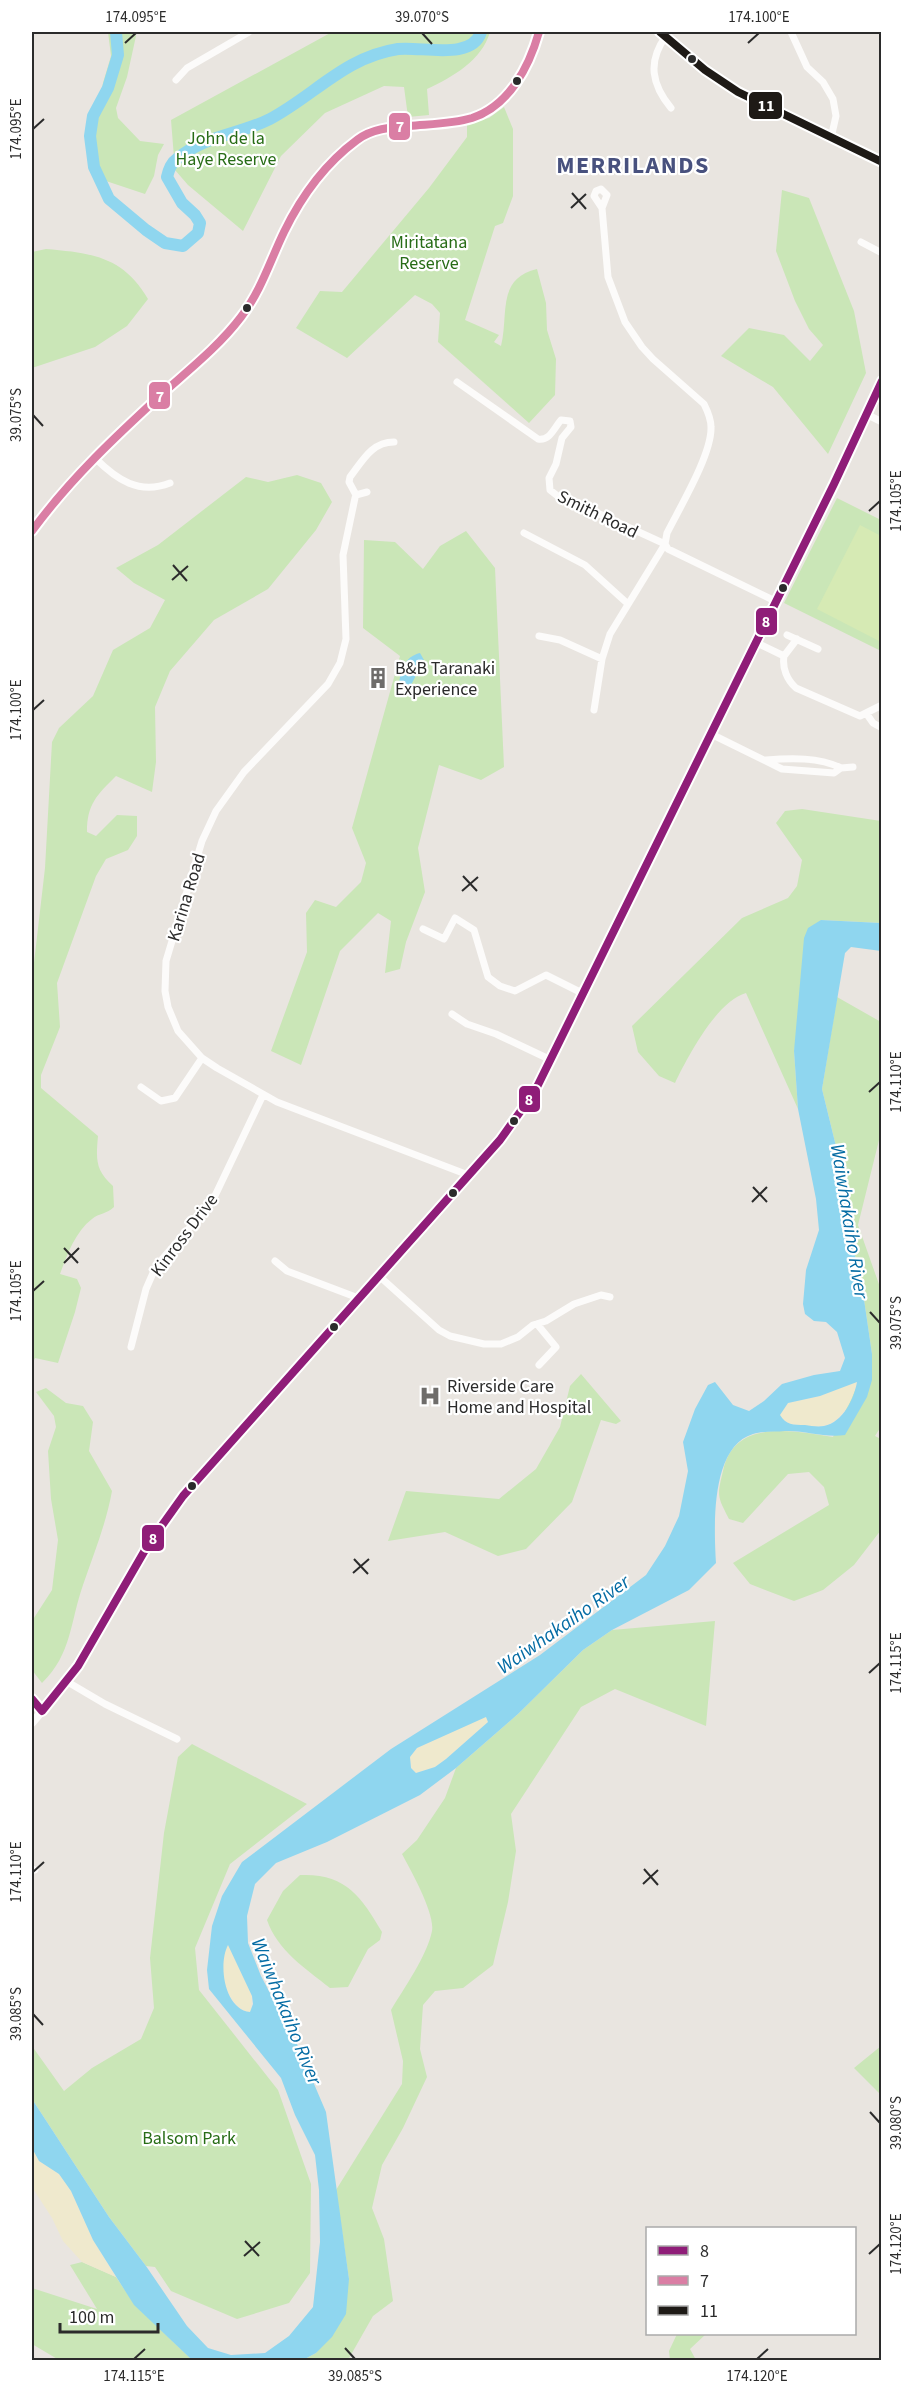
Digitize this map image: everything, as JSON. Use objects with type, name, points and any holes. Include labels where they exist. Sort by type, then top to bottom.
[{"type":"main road","points":[[663,34],[705,70],[738,92],[882,162]]},
{"type":"street","points":[[176,80],[187,68],[249,32]]},
{"type":"street","points":[[32,531],[53,502],[95,458],[198,362],[242,316],[256,295],[286,228],[314,184],[334,160],[360,138],[385,129],[475,117],[496,105],[514,86],[529,61],[539,32]]},
{"type":"street","points":[[791,32],[807,67],[830,91],[836,116],[831,138]]},
{"type":"street","points":[[663,34],[655,56],[653,70],[658,89],[671,108]]},
{"type":"street","points":[[594,710],[602,659],[610,634],[665,544],[667,533],[708,447],[711,428],[708,412],[699,399],[653,359],[625,321],[608,277],[602,208]]},
{"type":"street","points":[[861,243],[882,253]]},
{"type":"street","points":[[32,1723],[66,1682],[90,1646],[148,1545],[183,1496],[514,1123],[535,1091],[834,484],[882,380]]},
{"type":"street","name":"Smith Road","points":[[457,382],[538,439],[545,439],[550,435],[561,420],[565,418],[570,421],[571,428],[562,438],[556,464],[549,478],[550,490],[564,501],[580,505],[665,544],[668,549],[775,601]]},
{"type":"street","points":[[866,414],[882,422]]},
{"type":"street","name":"Karina Road","points":[[394,442],[382,442],[374,448],[350,477],[349,482],[356,495],[343,555],[346,639],[340,663],[328,684],[244,772],[216,811],[202,841],[166,961],[165,992],[178,1032],[202,1058],[263,1095],[463,1173],[467,1177]]},
{"type":"street","points":[[95,458],[125,483],[149,488],[170,483]]},
{"type":"street","points":[[356,495],[368,492]]},
{"type":"street","points":[[524,533],[585,566],[628,604]]},
{"type":"street","points":[[787,634],[818,650]]},
{"type":"street","points":[[539,636],[560,640],[602,659]]},
{"type":"street","points":[[797,639],[784,656],[783,664],[790,683],[796,688],[860,716],[882,705]]},
{"type":"street","points":[[755,642],[784,656]]},
{"type":"street","points":[[866,713],[873,723],[882,728]]},
{"type":"street","points":[[711,734],[782,769],[834,773],[841,768],[853,767]]},
{"type":"street","points":[[766,760],[810,759],[829,762],[841,768]]},
{"type":"street","points":[[423,929],[444,939],[455,918],[470,926],[477,936],[488,977],[500,986],[515,990],[546,975],[584,994]]},
{"type":"street","points":[[452,1014],[467,1024],[496,1034],[551,1060]]},
{"type":"street","points":[[141,1087],[161,1101],[175,1098],[202,1058]]},
{"type":"street","name":"Kinross Drive","points":[[131,1347],[146,1289],[153,1273],[163,1258],[212,1202],[263,1095]]},
{"type":"street","points":[[275,1261],[288,1271],[352,1296],[356,1300]]},
{"type":"street","points":[[378,1275],[430,1323],[450,1336],[493,1345],[509,1341],[574,1304],[602,1295],[610,1297]]},
{"type":"street","points":[[537,1324],[556,1347],[539,1365]]},
{"type":"street","points":[[66,1682],[177,1739]]},
{"type":"street","points":[[32,1699],[42,1711]]},
{"type":"green space","points":[[108,32],[134,32],[136,36],[127,77],[116,108],[118,118],[140,141],[164,144],[158,155],[154,176],[145,194],[94,177],[94,132],[103,83],[111,56]]},
{"type":"green space","name":"John de la Haye Reserve","points":[[332,32],[490,32],[486,42],[473,59],[447,79],[427,89],[429,115],[408,117],[404,87],[384,86],[325,113],[281,156],[243,231],[188,185],[175,170],[171,120]]},
{"type":"green space","name":"Miritatana Reserve","points":[[504,107],[513,129],[513,196],[503,223],[495,226],[465,320],[499,335],[494,342],[501,346],[510,289],[515,281],[524,274],[537,269],[546,303],[547,330],[556,359],[555,395],[529,423],[438,342],[440,313],[432,304],[415,295],[347,358],[296,328],[320,291],[342,292],[429,188],[467,137],[467,123],[489,118]]},
{"type":"green space","points":[[782,190],[809,198],[854,311],[866,373],[828,454],[773,387],[721,356],[749,328],[784,335],[810,361],[823,345],[809,329],[795,301],[776,251]]},
{"type":"green space","points":[[46,249],[91,255],[117,265],[128,274],[148,299],[127,326],[95,347],[32,368],[32,252]]},
{"type":"green space","points":[[297,475],[321,483],[332,502],[316,530],[268,589],[214,620],[170,671],[155,707],[156,762],[152,792],[116,776],[98,795],[91,807],[87,832],[96,836],[117,815],[137,816],[137,836],[128,850],[106,859],[96,876],[57,983],[60,1027],[41,1075],[41,1088],[98,1136],[98,1164],[103,1175],[113,1186],[114,1207],[95,1217],[81,1230],[72,1244],[60,1274],[77,1279],[81,1288],[58,1363],[35,1358],[32,1365],[32,980],[45,868],[52,742],[59,728],[93,696],[113,650],[150,628],[165,600],[134,583],[116,568],[158,545],[246,477],[268,482]]},
{"type":"green space","points":[[837,498],[881,520],[881,651],[784,603]]},
{"type":"green space","points":[[860,525],[881,536],[881,642],[817,609]]},
{"type":"green space","points":[[466,531],[495,568],[504,767],[481,780],[439,765],[418,848],[425,892],[406,942],[400,969],[385,973],[391,921],[378,913],[340,951],[301,1065],[271,1051],[307,952],[306,913],[315,900],[336,907],[361,882],[366,863],[352,828],[400,656],[363,628],[364,540],[395,542],[423,569],[440,546]]},
{"type":"green space","points":[[802,809],[881,821],[881,923],[821,920],[794,1051],[798,1109],[746,993],[735,998],[714,1018],[704,1031],[675,1083],[659,1076],[638,1052],[632,1026],[742,918],[788,898],[797,886],[802,860],[776,823],[785,811]]},
{"type":"green space","points":[[837,997],[881,1022],[881,1132],[858,1225],[881,1290],[882,1425],[875,1436],[881,1439],[881,1530],[854,1565],[823,1590],[794,1601],[750,1584],[733,1563],[829,1505],[824,1487],[809,1472],[788,1474],[743,1523],[729,1519],[720,1500],[719,1491],[729,1454],[739,1442],[752,1435],[784,1431],[833,1437],[872,1354],[861,1279],[849,1232],[843,1175],[822,1089]]},
{"type":"green space","points":[[581,1374],[621,1421],[616,1424],[601,1420],[572,1502],[526,1549],[498,1556],[445,1532],[388,1541],[406,1491],[499,1499],[536,1469],[560,1427],[570,1386]]},
{"type":"green space","points":[[46,1388],[66,1403],[83,1406],[93,1422],[89,1451],[112,1491],[65,1649],[52,1672],[42,1683],[32,1670],[32,1621],[52,1590],[58,1540],[51,1499],[48,1451],[56,1427],[54,1416],[36,1392]]},
{"type":"green space","points":[[715,1621],[706,1726],[615,1689],[581,1707],[511,1814],[516,1851],[508,1902],[493,1965],[463,1988],[435,1991],[423,2005],[420,2049],[427,2077],[403,2128],[382,2165],[372,2208],[384,2239],[393,2301],[373,2316],[348,2360],[303,2360],[316,2353],[349,2279],[336,2190],[402,2084],[403,2061],[391,2010],[420,1961],[432,1931],[426,1903],[402,1854],[417,1840],[445,1798],[456,1768],[518,1714],[583,1650],[612,1630]]},
{"type":"green space","name":"Balsom Park","points":[[192,1744],[307,1804],[230,1864],[195,1948],[199,1990],[278,2090],[311,2184],[310,2273],[289,2303],[237,2319],[171,2291],[155,2267],[146,2266],[109,2217],[32,2099],[32,2046],[64,2091],[92,2068],[141,2039],[154,2008],[150,1958],[164,1833],[178,1757]]},
{"type":"green space","points":[[300,1875],[329,1878],[350,1889],[367,1908],[382,1932],[380,1940],[368,1949],[348,1987],[330,1988],[302,1966],[278,1941],[267,1920],[283,1891]]},
{"type":"green space","points":[[881,2046],[881,2095],[854,2068]]},
{"type":"green space","points":[[82,2262],[116,2277],[135,2305],[192,2360],[59,2360],[32,2344],[32,2288],[97,2309],[70,2265]]},
{"type":"green space","points":[[677,2335],[705,2335],[690,2349],[696,2360],[670,2360],[669,2351]]},
{"type":"sand","points":[[857,1381],[846,1409],[829,1424],[817,1426],[792,1424],[779,1415],[788,1403],[820,1396]]},
{"type":"sand","points":[[486,1716],[488,1722],[435,1767],[416,1773],[411,1768],[410,1757],[417,1748]]},
{"type":"sand","points":[[228,1944],[252,1996],[251,2012],[237,2006],[228,1991],[222,1965]]},
{"type":"sand","points":[[32,2148],[39,2161],[59,2174],[71,2191],[93,2240],[116,2277],[82,2262],[63,2241],[52,2218],[32,2187]]},
{"type":"water","points":[[420,653],[424,660],[410,687],[403,687],[399,684],[404,665],[410,658]]},
{"type":"water","points":[[821,920],[881,923],[881,951],[851,947],[845,953],[822,1089],[843,1175],[849,1232],[861,1279],[872,1354],[872,1380],[867,1397],[845,1435],[830,1436],[792,1431],[765,1432],[753,1434],[739,1442],[729,1455],[722,1471],[718,1490],[715,1510],[716,1563],[689,1590],[612,1630],[583,1650],[518,1714],[456,1768],[420,1795],[327,1842],[276,1863],[255,1884],[247,1916],[248,1943],[261,1976],[297,2044],[326,2112],[349,2279],[346,2314],[332,2337],[316,2353],[303,2360],[192,2360],[134,2305],[93,2240],[71,2191],[59,2174],[39,2161],[32,2148],[32,2099],[109,2217],[187,2326],[208,2348],[231,2355],[265,2353],[289,2336],[313,2307],[320,2242],[319,2190],[315,2155],[295,2115],[281,2078],[209,1989],[207,1970],[212,1926],[222,1896],[242,1862],[391,1749],[540,1655],[646,1575],[665,1546],[679,1516],[688,1471],[683,1442],[695,1409],[708,1385],[715,1382],[733,1405],[749,1411],[782,1384],[840,1371],[845,1358],[837,1332],[826,1322],[814,1321],[805,1314],[803,1304],[806,1270],[819,1230],[816,1199],[798,1109],[794,1051],[804,938],[808,928]],"holes":[[[857,1382],[846,1409],[831,1424],[819,1426],[787,1423],[780,1415],[788,1403],[820,1396]],[[486,1717],[488,1722],[446,1759],[435,1767],[416,1773],[411,1768],[410,1757],[417,1748]],[[228,1945],[252,1996],[253,2004],[250,2012],[241,2009],[229,1994],[224,1974],[225,1953]]]},
{"type":"waterway","points":[[116,32],[118,55],[108,88],[93,116],[90,136],[94,167],[109,199],[165,243],[183,246],[198,233],[200,223],[182,203],[167,177],[174,162],[188,151],[211,140],[270,119],[346,68],[379,53],[398,49],[457,49],[476,41],[481,32]]},
{"type":"transit line","name":"7","points":[[32,531],[94,459],[232,328],[254,297],[298,206],[335,159],[357,140],[375,131],[457,122],[485,112],[507,95],[516,84],[530,59],[539,32]]},
{"type":"transit line","name":"11","points":[[660,32],[705,70],[738,92],[882,162]]},
{"type":"transit line","name":"8","points":[[32,1699],[42,1711],[78,1666],[148,1545],[183,1496],[500,1140],[535,1091],[834,484],[882,381]]},
{"type":"place","name":"B&B Taranaki Experience","points":[[378,678]]},
{"type":"place","name":"Riverside Care Home and Hospital","points":[[430,1396]]},
{"type":"district","name":"MERRILANDS","points":[[633,165]]},
{"type":"water label","name":"Waiwhakaiho River","points":[[850,1221]]},
{"type":"water label","name":"Waiwhakaiho River","points":[[563,1624]]},
{"type":"water label","name":"Waiwhakaiho River","points":[[287,2011]]}]
